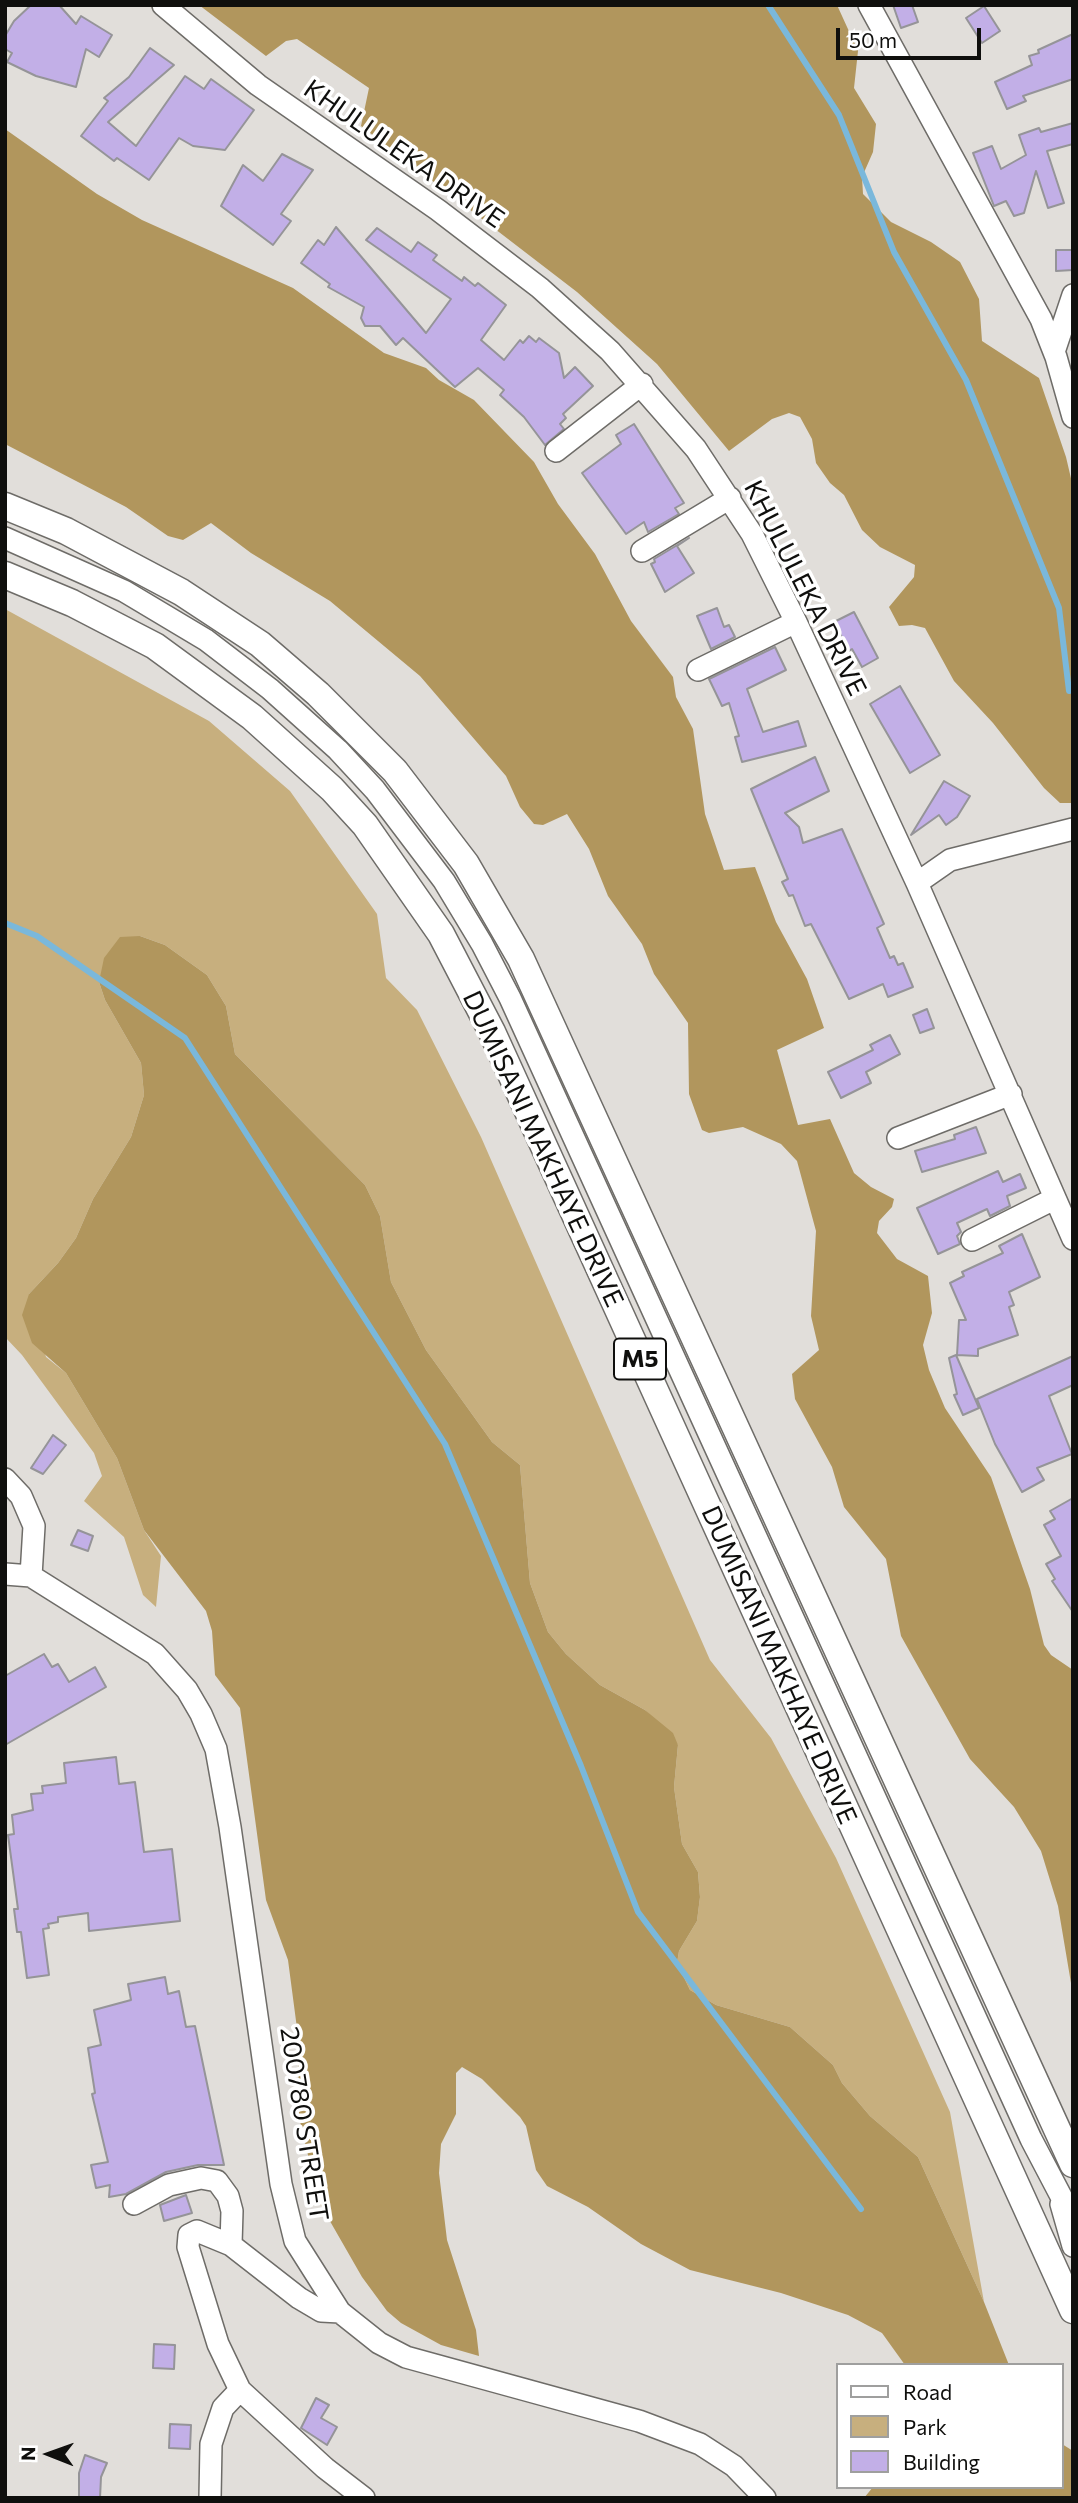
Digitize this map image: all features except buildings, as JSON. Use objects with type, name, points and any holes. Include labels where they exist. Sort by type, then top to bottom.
[{"type":"main road","name":"M5","points":[[5,506],[66,531],[181,592],[260,644],[318,694],[396,771],[466,864],[522,960],[1073,2164]]},
{"type":"main road","name":"DUMISANI MAKHAYE DRIVE","points":[[5,575],[72,603],[155,646],[252,716],[332,789],[365,825],[441,934],[492,1031],[1073,2310]]},
{"type":"street","name":"KHULULEKA DRIVE","points":[[163,5],[258,85],[438,210],[540,288],[642,384],[696,449],[730,498],[796,622],[917,883],[1073,1239]]},
{"type":"street","points":[[869,5],[970,192],[1026,288],[1054,352],[1073,417]]},
{"type":"street","points":[[1054,352],[1073,295]]},
{"type":"street","points":[[556,451],[642,384]]},
{"type":"street","points":[[642,551],[730,498]]},
{"type":"street","points":[[5,538],[124,591],[206,640],[270,689],[338,750],[376,790],[444,881],[482,944],[510,998],[1060,2199],[1073,2219]]},
{"type":"street","points":[[698,670],[796,622]]},
{"type":"street","points":[[917,883],[950,860],[1073,829]]},
{"type":"street","points":[[898,1138],[1011,1094]]},
{"type":"street","points":[[972,1240],[1054,1199]]},
{"type":"street","points":[[5,1479],[21,1496],[34,1526],[31,1576]]},
{"type":"street","name":"200780 STREET","points":[[5,1574],[31,1576],[155,1654],[187,1690],[201,1714],[216,1749],[230,1827],[281,2184],[295,2241],[340,2312],[379,2343],[405,2357],[436,2368],[639,2421],[700,2444],[734,2466],[756,2485],[765,2498]]},
{"type":"street","points":[[134,2204],[169,2185],[209,2178],[217,2181],[228,2196],[234,2221],[231,2245]]},
{"type":"street","points":[[1060,2199],[1073,2246]]},
{"type":"street","points":[[340,2312],[321,2311],[299,2298],[231,2245],[197,2231],[189,2235],[188,2247],[218,2344],[240,2390],[325,2468],[364,2498]]},
{"type":"street","points":[[210,2498],[209,2463],[216,2425],[223,2408],[240,2390]]},
{"type":"green space","points":[[5,609],[209,721],[290,791],[377,914],[386,978],[417,1010],[481,1137],[710,1660],[771,1738],[836,1858],[950,2112],[984,2302],[918,2157],[870,2116],[842,2083],[833,2065],[790,2027],[716,2005],[690,1990],[677,1963],[679,1951],[697,1921],[700,1897],[698,1872],[682,1844],[674,1787],[678,1745],[645,1710],[600,1685],[566,1654],[548,1632],[530,1583],[520,1465],[492,1442],[426,1350],[391,1282],[380,1216],[365,1185],[235,1054],[226,1006],[207,975],[165,945],[140,936],[99,982],[105,1000],[141,1063],[144,1095],[131,1137],[93,1199],[76,1238],[58,1263],[29,1294],[46,1357],[66,1373],[117,1458],[144,1530],[161,1556],[156,1607],[143,1595],[124,1537],[84,1501],[102,1476],[94,1453],[22,1355],[5,1337]]},
{"type":"shaded area","points":[[199,5],[837,5],[858,51],[854,88],[876,124],[873,152],[862,177],[863,194],[891,222],[931,242],[960,262],[979,299],[982,341],[1039,378],[1066,457],[1073,487],[1073,803],[1060,803],[1044,788],[993,723],[954,681],[925,628],[899,626],[889,607],[914,577],[915,565],[880,547],[862,530],[844,495],[830,483],[816,463],[812,439],[800,417],[789,413],[772,419],[729,451],[657,364],[577,292],[361,126],[369,88],[297,39],[286,41],[266,56]]},
{"type":"shaded area","points":[[5,129],[97,194],[142,220],[293,288],[384,353],[426,368],[439,380],[474,400],[534,462],[558,504],[595,554],[631,621],[673,677],[676,697],[693,729],[705,814],[724,870],[755,867],[776,922],[807,979],[824,1028],[777,1050],[798,1125],[830,1119],[854,1173],[871,1187],[894,1199],[892,1207],[879,1221],[877,1233],[897,1259],[928,1276],[932,1313],[923,1345],[929,1370],[945,1408],[991,1477],[1030,1589],[1044,1645],[1051,1655],[1073,1670],[1073,1995],[1058,1906],[1041,1851],[1014,1807],[970,1759],[901,1636],[886,1559],[844,1507],[832,1467],[795,1399],[792,1374],[819,1350],[811,1316],[816,1231],[797,1161],[781,1144],[743,1127],[709,1133],[702,1130],[689,1094],[688,1023],[654,974],[642,944],[608,896],[589,849],[567,814],[543,825],[534,824],[520,807],[506,776],[420,676],[330,601],[251,553],[211,523],[183,540],[168,536],[126,507],[5,444]]},
{"type":"shaded area","points":[[140,936],[165,945],[207,975],[226,1006],[235,1054],[365,1185],[380,1216],[391,1282],[426,1350],[492,1442],[520,1465],[530,1583],[548,1632],[566,1654],[600,1685],[645,1710],[673,1733],[678,1745],[674,1787],[682,1844],[698,1872],[700,1897],[697,1921],[679,1951],[677,1963],[690,1990],[716,2005],[790,2027],[833,2065],[842,2083],[870,2116],[918,2157],[984,2302],[1008,2363],[904,2363],[882,2333],[848,2315],[781,2293],[690,2270],[641,2244],[588,2207],[547,2186],[536,2170],[526,2126],[520,2117],[482,2079],[462,2067],[456,2073],[456,2114],[441,2144],[439,2173],[447,2240],[476,2330],[479,2356],[441,2345],[401,2323],[387,2311],[362,2277],[319,2202],[299,2117],[298,2036],[288,1960],[266,1900],[240,1708],[215,1675],[212,1631],[206,1611],[144,1530],[117,1458],[66,1373],[32,1343],[22,1315],[29,1294],[58,1263],[76,1238],[93,1199],[131,1137],[144,1095],[141,1063],[105,1000],[99,982],[104,958],[120,937]]},
{"type":"shaded area","points":[[1064,2445],[1073,2451],[1073,2498],[864,2498],[871,2489],[1064,2489]]},
{"type":"waterway","points":[[768,5],[839,115],[894,252],[966,380],[1059,608],[1069,691]]},
{"type":"waterway","points":[[5,923],[37,936],[185,1038],[445,1444],[581,1766],[638,1912],[861,2209]]}]
